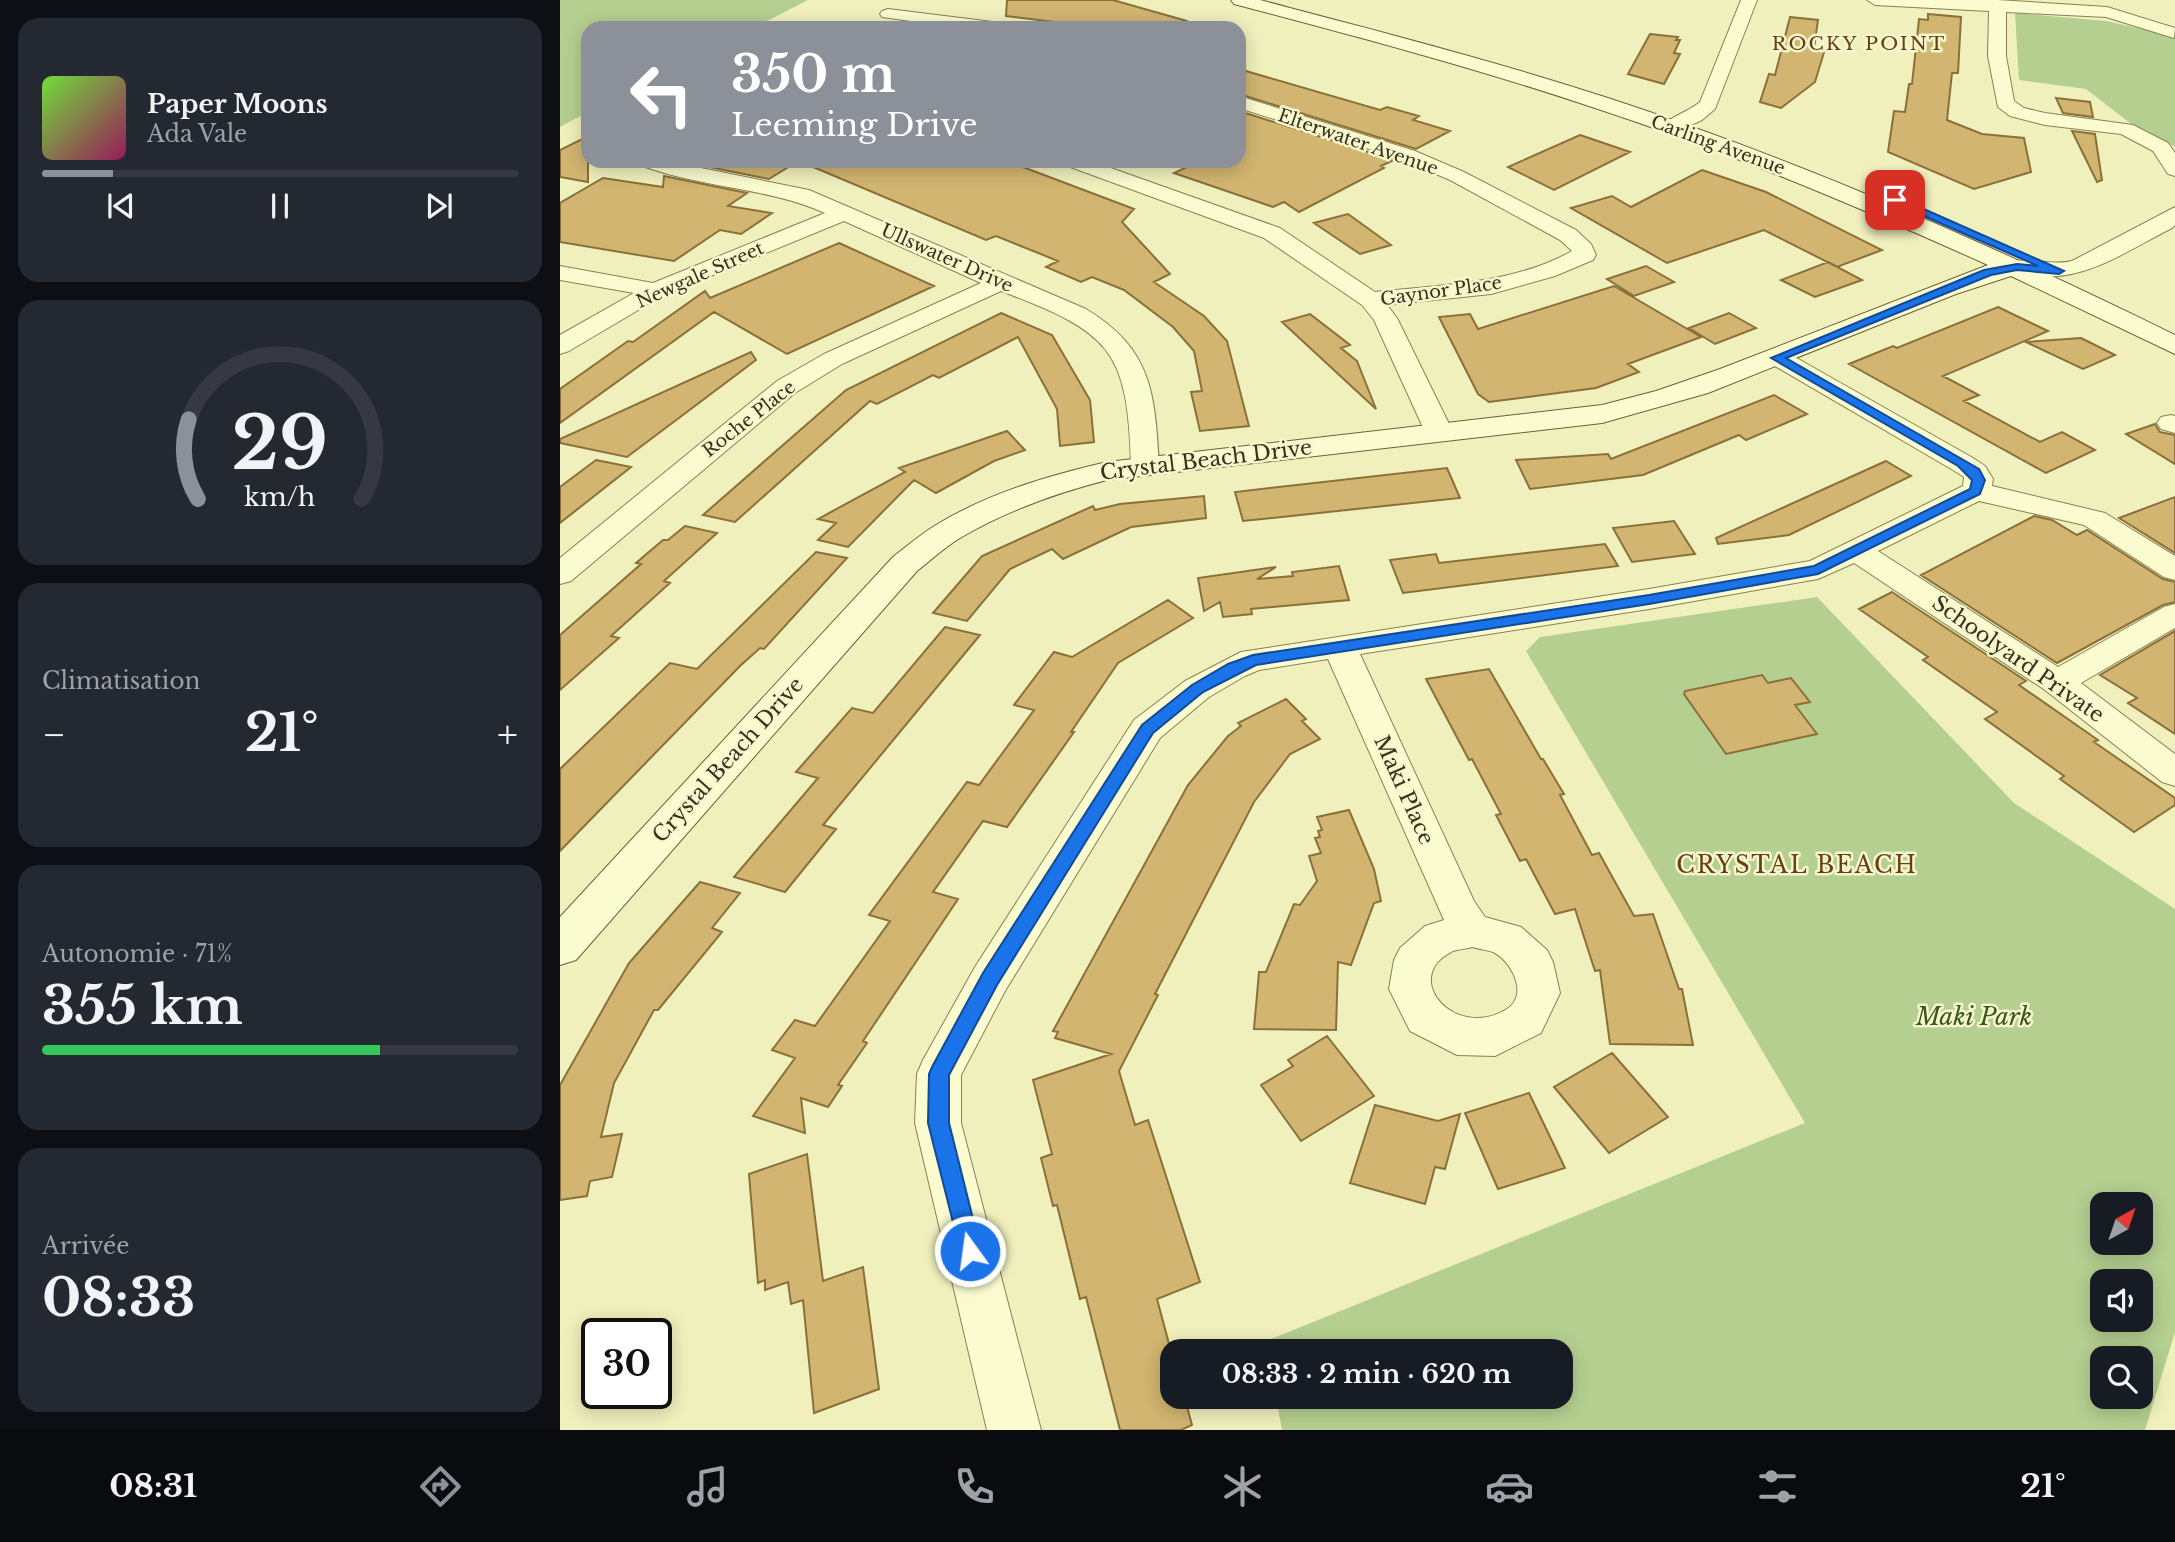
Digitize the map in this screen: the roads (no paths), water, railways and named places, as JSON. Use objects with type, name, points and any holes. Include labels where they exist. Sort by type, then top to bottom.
[{"type":"main road","name":"Carling Avenue","points":[[1240,0],[1678,124],[1859,198],[2017,267],[2175,346]]},
{"type":"main road","name":"Carling Avenue","points":[[1269,0],[1534,71],[1678,124],[1860,185],[2059,271],[2175,329]]},
{"type":"main road","name":"Crystal Beach Drive","points":[[560,947],[905,564],[947,532],[1000,505],[1052,484],[1145,465],[1617,413],[1660,401],[1777,358],[1988,273],[2017,267]]},
{"type":"street","points":[[874,21],[911,0]]},
{"type":"street","points":[[1678,124],[1708,105],[1749,0]]},
{"type":"street","points":[[1875,0],[2107,12],[2174,33]]},
{"type":"street","points":[[1997,5],[1997,56],[2005,103],[2017,112],[2045,120],[2126,130],[2161,147],[2175,170]]},
{"type":"street","points":[[888,14],[944,21]]},
{"type":"street","name":"Elterwater Avenue","points":[[1246,105],[1408,155],[1457,176],[1569,235],[1583,249]]},
{"type":"street","name":"Ullswater Drive","points":[[663,168],[773,187],[845,213],[1000,283],[1072,311],[1099,328],[1122,351],[1134,375],[1145,465]]},
{"type":"street","points":[[1091,168],[1272,233],[1370,300],[1385,318],[1438,432]]},
{"type":"street","name":"Newgale Street","points":[[560,346],[654,291],[845,213]]},
{"type":"street","points":[[2017,267],[2059,271],[2080,266],[2164,223],[2175,214]]},
{"type":"street","name":"Gaynor Place","points":[[1370,300],[1491,288],[1547,271],[1585,255],[1583,249]]},
{"type":"street","points":[[560,273],[634,285],[654,291]]},
{"type":"street","name":"Roche Place","points":[[560,574],[786,387],[833,359],[1000,283]]},
{"type":"street","points":[[1777,358],[1975,472],[1979,480],[1976,491]]},
{"type":"street","points":[[1014,1430],[938,1123],[939,1074],[990,979],[1147,729],[1197,688],[1253,660],[1782,578],[1818,569],[1976,491],[2094,519],[2175,570]]},
{"type":"street","name":"Schoolyard Private","points":[[1857,551],[2057,682],[2175,773]]},
{"type":"street","points":[[2057,682],[2175,614]]},
{"type":"street","name":"Maki Place","points":[[1340,648],[1458,909],[1472,931]]},
{"type":"district","name":"ROCKY POINT","points":[[1859,43]]},
{"type":"district","name":"CRYSTAL BEACH","points":[[1797,865]]},
{"type":"park label","name":"Maki Park","points":[[1974,1016]]}]
